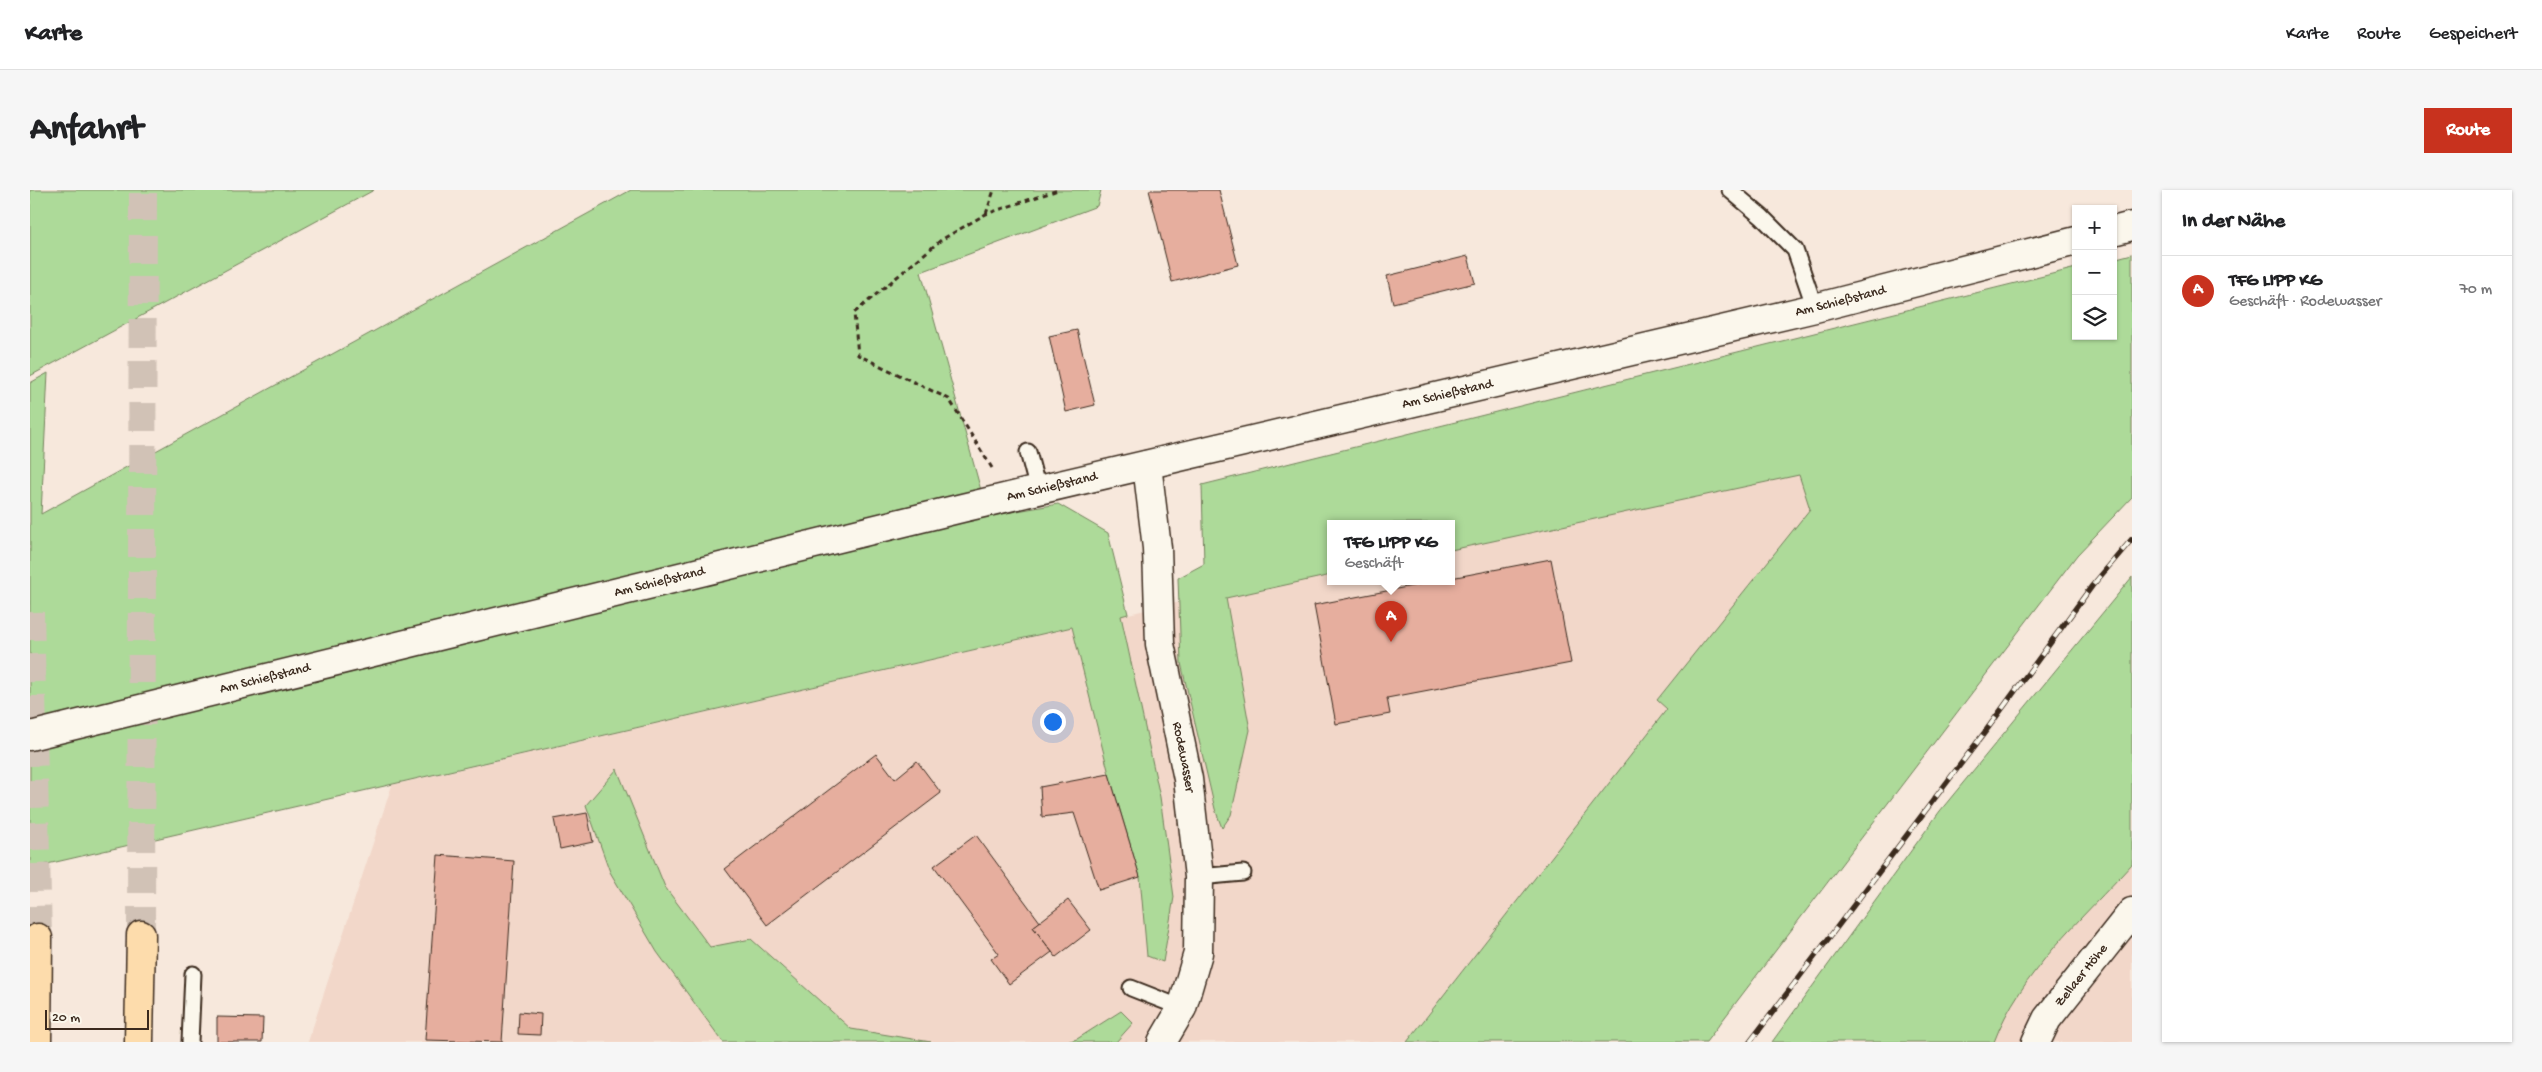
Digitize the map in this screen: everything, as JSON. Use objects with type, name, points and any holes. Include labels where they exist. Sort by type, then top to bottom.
[{"type":"highway","points":[[139,1042],[141,935]]},
{"type":"highway","points":[[37,1042],[38,938]]},
{"type":"street","points":[[2117,230],[2132,226]]},
{"type":"street","name":"Am Schießstand","points":[[30,736],[1009,496],[1815,308],[2072,241]]},
{"type":"street","name":"Rodewasser","points":[[1148,465],[1157,548],[1160,644],[1188,779],[1200,877],[1198,953],[1182,1008],[1162,1042]]},
{"type":"street","name":"Zellaer Höhe","points":[[2036,1042],[2047,1020],[2132,912]]},
{"type":"lane","points":[[1730,190],[1762,217],[1794,250],[1815,308]]},
{"type":"lane","points":[[1028,452],[1038,490]]},
{"type":"lane","points":[[1200,877],[1243,873]]},
{"type":"lane","points":[[190,1042],[193,974]]},
{"type":"lane","points":[[1130,988],[1182,1008]]},
{"type":"path","points":[[986,214],[994,190]]},
{"type":"path","points":[[1009,496],[948,399],[858,355],[854,313],[941,240],[986,214],[1058,190]]},
{"type":"shaded area","points":[[1877,441],[1407,1042],[308,1042],[392,785],[1327,568],[1327,585],[1455,585],[1455,538]]},
{"type":"shaded area","points":[[2132,838],[2132,1042],[1931,1042]]},
{"type":"green space","points":[[30,190],[374,190],[30,376]]},
{"type":"green space","points":[[631,190],[1101,190],[1097,206],[921,272],[988,516],[1058,504],[1108,533],[1128,614],[1121,616],[1160,797],[1174,897],[1163,962],[1147,956],[1140,877],[1109,774],[1072,627],[30,868],[30,383],[48,373],[41,514]]},
{"type":"green space","points":[[2132,254],[2132,497],[2077,555],[1706,1042],[1407,1042],[1667,709],[1657,700],[1810,509],[1799,475],[1455,549],[1455,520],[1327,520],[1327,576],[1226,598],[1250,730],[1231,815],[1222,828],[1215,809],[1181,663],[1178,578],[1204,564],[1202,485],[2072,269],[2072,340],[2117,340],[2117,258]]},
{"type":"green space","points":[[2132,577],[2132,864],[2054,947],[2036,970],[2019,993],[2005,1017],[1994,1042],[1772,1042],[1940,811]]},
{"type":"green space","points":[[617,769],[665,887],[710,947],[751,939],[851,1029],[931,1042],[723,1042],[657,952],[610,872],[586,805]]},
{"type":"green space","points":[[1121,1011],[1133,1023],[1116,1042],[1066,1042],[1077,1039]]},
{"type":"building","points":[[1149,190],[1219,190],[1238,265],[1172,282]]},
{"type":"building","points":[[1468,256],[1475,283],[1393,303],[1387,276]]},
{"type":"building","points":[[1077,330],[1095,405],[1066,412],[1049,336]]},
{"type":"building","points":[[1551,559],[1571,663],[1387,698],[1390,714],[1336,724],[1314,605],[1417,585],[1455,585],[1455,577]]},
{"type":"building","points":[[876,754],[895,779],[917,761],[941,793],[767,925],[725,869]]},
{"type":"building","points":[[1109,774],[1140,877],[1099,890],[1074,813],[1042,817],[1040,787]]},
{"type":"building","points":[[587,813],[593,842],[560,849],[554,819]]},
{"type":"building","points":[[976,835],[1040,922],[1033,927],[1052,952],[1009,984],[991,959],[999,954],[934,866]]},
{"type":"building","points":[[438,855],[514,861],[502,1042],[425,1040]]},
{"type":"building","points":[[1068,900],[1091,930],[1056,957],[1033,927]]},
{"type":"building","points":[[519,1012],[541,1014],[540,1035],[518,1034]]},
{"type":"building","points":[[217,1017],[263,1018],[262,1042],[217,1042]]},
{"type":"tunnel","points":[[141,935],[143,190]]},
{"type":"tunnel","points":[[30,612],[38,938]]},
{"type":"railway","points":[[1750,1042],[1985,732],[2092,586],[2132,539]]},
{"type":"place","name":"TFG LIPP KG","points":[[1391,642]]}]
